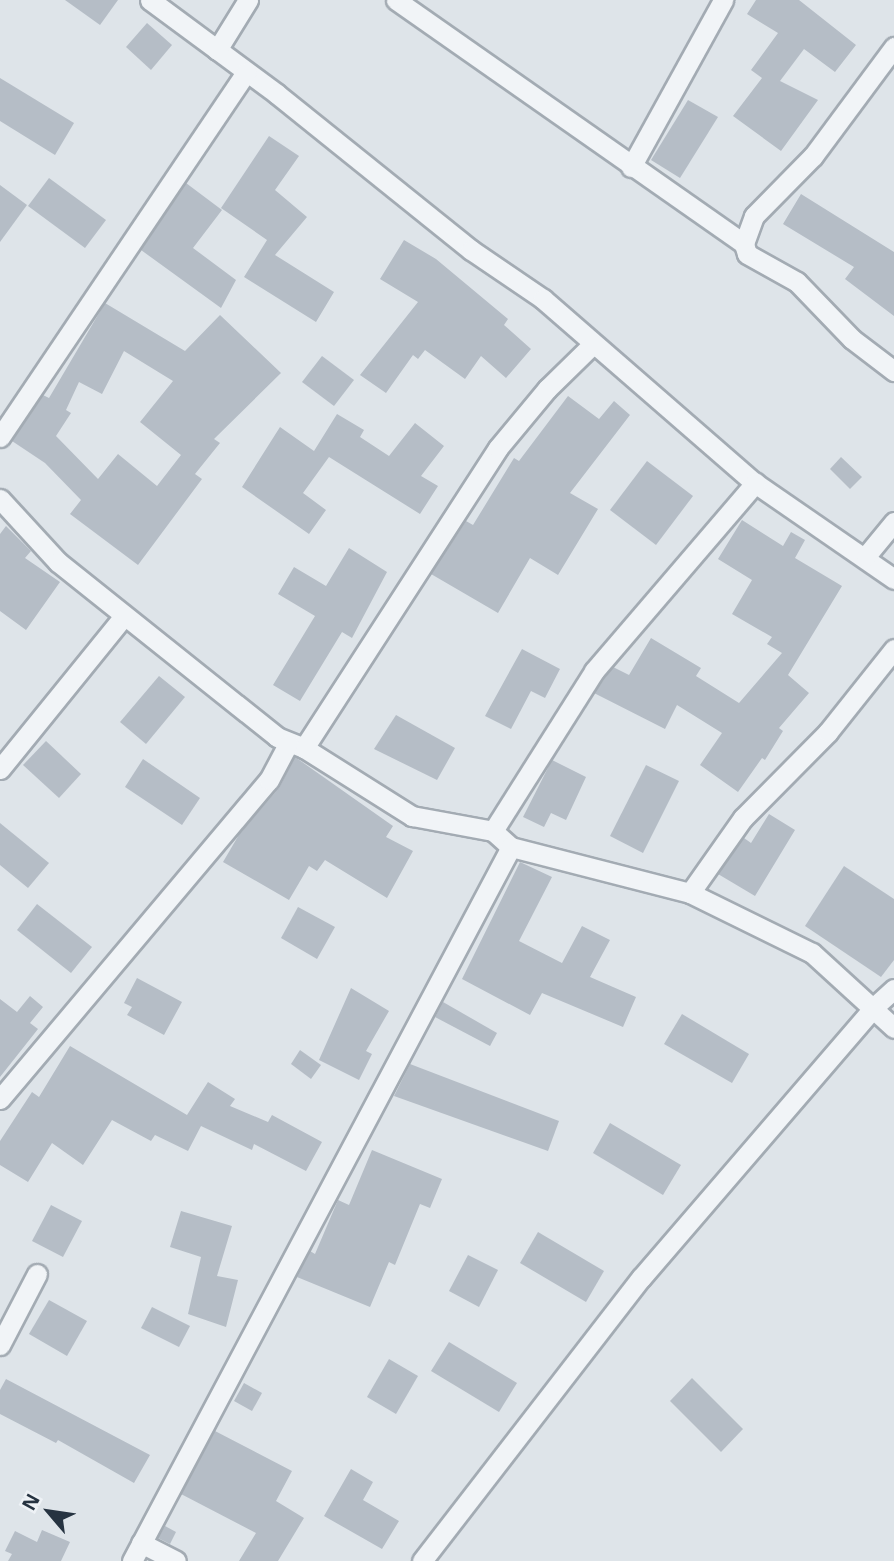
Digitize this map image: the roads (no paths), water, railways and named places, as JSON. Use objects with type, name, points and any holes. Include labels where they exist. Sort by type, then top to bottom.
[{"type":"street","points":[[150,0],[246,72],[471,250],[542,299],[755,483],[866,556],[894,579]]},
{"type":"street","points":[[217,50],[247,0]]},
{"type":"street","points":[[396,0],[744,244]]},
{"type":"street","points":[[631,167],[723,0]]},
{"type":"street","points":[[894,47],[813,156],[754,216],[744,244],[747,254],[797,282],[852,339],[894,371]]},
{"type":"street","points":[[0,437],[38,387],[246,72]]},
{"type":"street","points":[[0,1099],[296,746],[498,448],[593,344]]},
{"type":"street","points":[[493,831],[594,671],[755,483]]},
{"type":"street","points":[[0,499],[58,562],[124,616],[296,746],[412,816],[493,831],[511,847],[690,893],[812,953],[874,1006],[894,1028]]},
{"type":"street","points":[[866,556],[894,522]]},
{"type":"street","points":[[0,769],[124,616]]},
{"type":"street","points":[[690,893],[743,818],[828,732],[894,649]]},
{"type":"street","points":[[132,1561],[511,847]]},
{"type":"street","points":[[422,1561],[641,1278],[874,1006],[894,989]]},
{"type":"street","points":[[0,1345],[37,1274]]},
{"type":"street","points":[[141,1543],[176,1561]]}]
